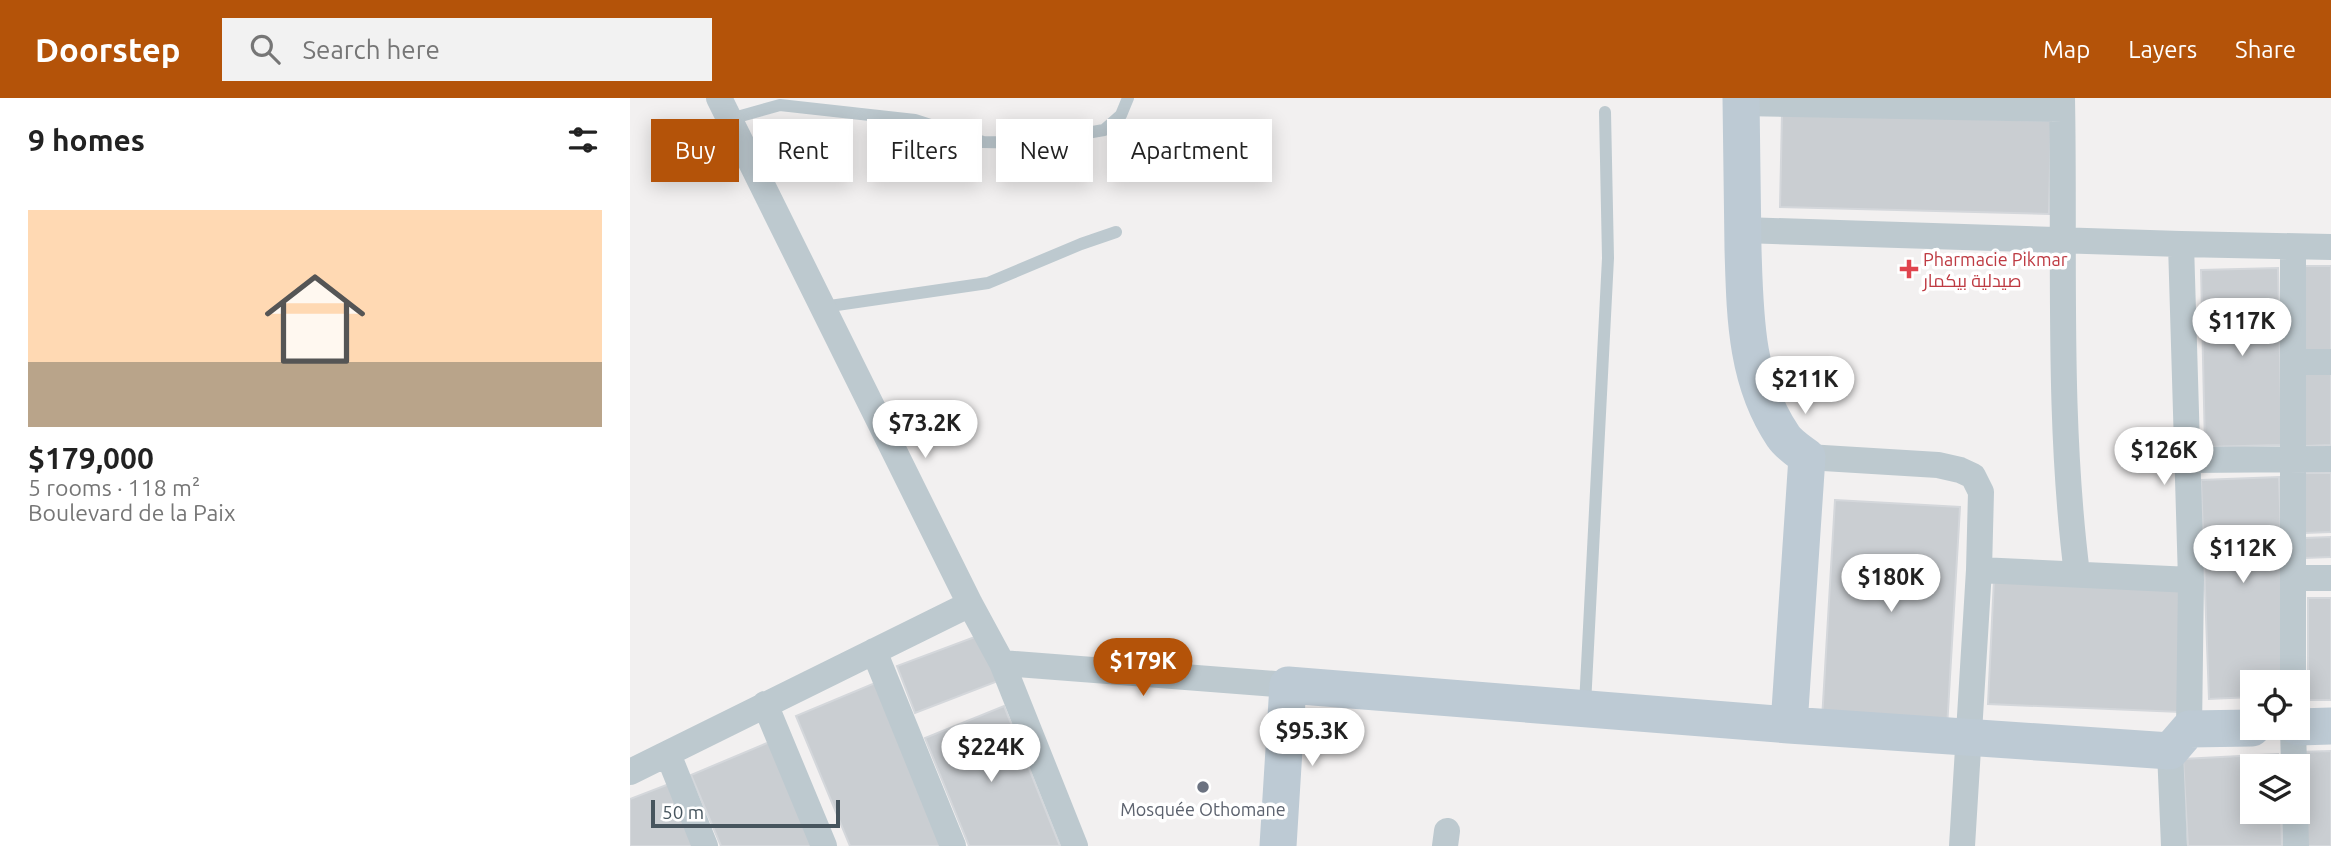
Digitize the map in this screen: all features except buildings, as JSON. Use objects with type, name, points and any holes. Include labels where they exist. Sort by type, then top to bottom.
[{"type":"street","points":[[1962,846],[1979,570],[1981,492],[1972,476],[1960,470],[1938,465],[1807,457],[1784,438],[1757,382],[1745,316],[1741,100],[2062,103],[2066,429],[2071,525],[2077,574]]},
{"type":"street","points":[[724,108],[970,604],[1002,663],[1075,846]]},
{"type":"street","points":[[1743,230],[2331,247]]},
{"type":"street","points":[[2174,846],[2191,580],[2181,244]]},
{"type":"street","points":[[2293,247],[2293,670]]},
{"type":"street","points":[[2294,362],[2331,362]]},
{"type":"street","points":[[1789,725],[1807,457]]},
{"type":"street","points":[[2187,460],[2331,459]]},
{"type":"street","points":[[1979,570],[2191,580]]},
{"type":"street","points":[[2295,578],[2331,578]]},
{"type":"street","points":[[630,772],[970,604]]},
{"type":"street","points":[[874,652],[953,846]]},
{"type":"street","points":[[1002,663],[1969,737],[2180,740],[2240,730]]},
{"type":"street","points":[[1278,846],[1288,685]]},
{"type":"street","points":[[765,704],[824,846]]},
{"type":"street","points":[[2310,727],[2331,726]]},
{"type":"street","points":[[668,754],[705,846]]},
{"type":"street","points":[[2295,824],[2296,846]]},
{"type":"lane","points":[[724,108],[780,105],[915,120],[983,142],[1028,143],[1104,130],[1121,115],[1128,98]]},
{"type":"lane","points":[[1585,709],[1608,258],[1605,112]]},
{"type":"lane","points":[[823,307],[988,283],[1080,244],[1116,232]]},
{"type":"place","name":"Pharmacie Pikmar صيدلية بيكمار","points":[[1909,269]]},
{"type":"place","name":"Mosquée Othomane","points":[[1203,787]]}]
